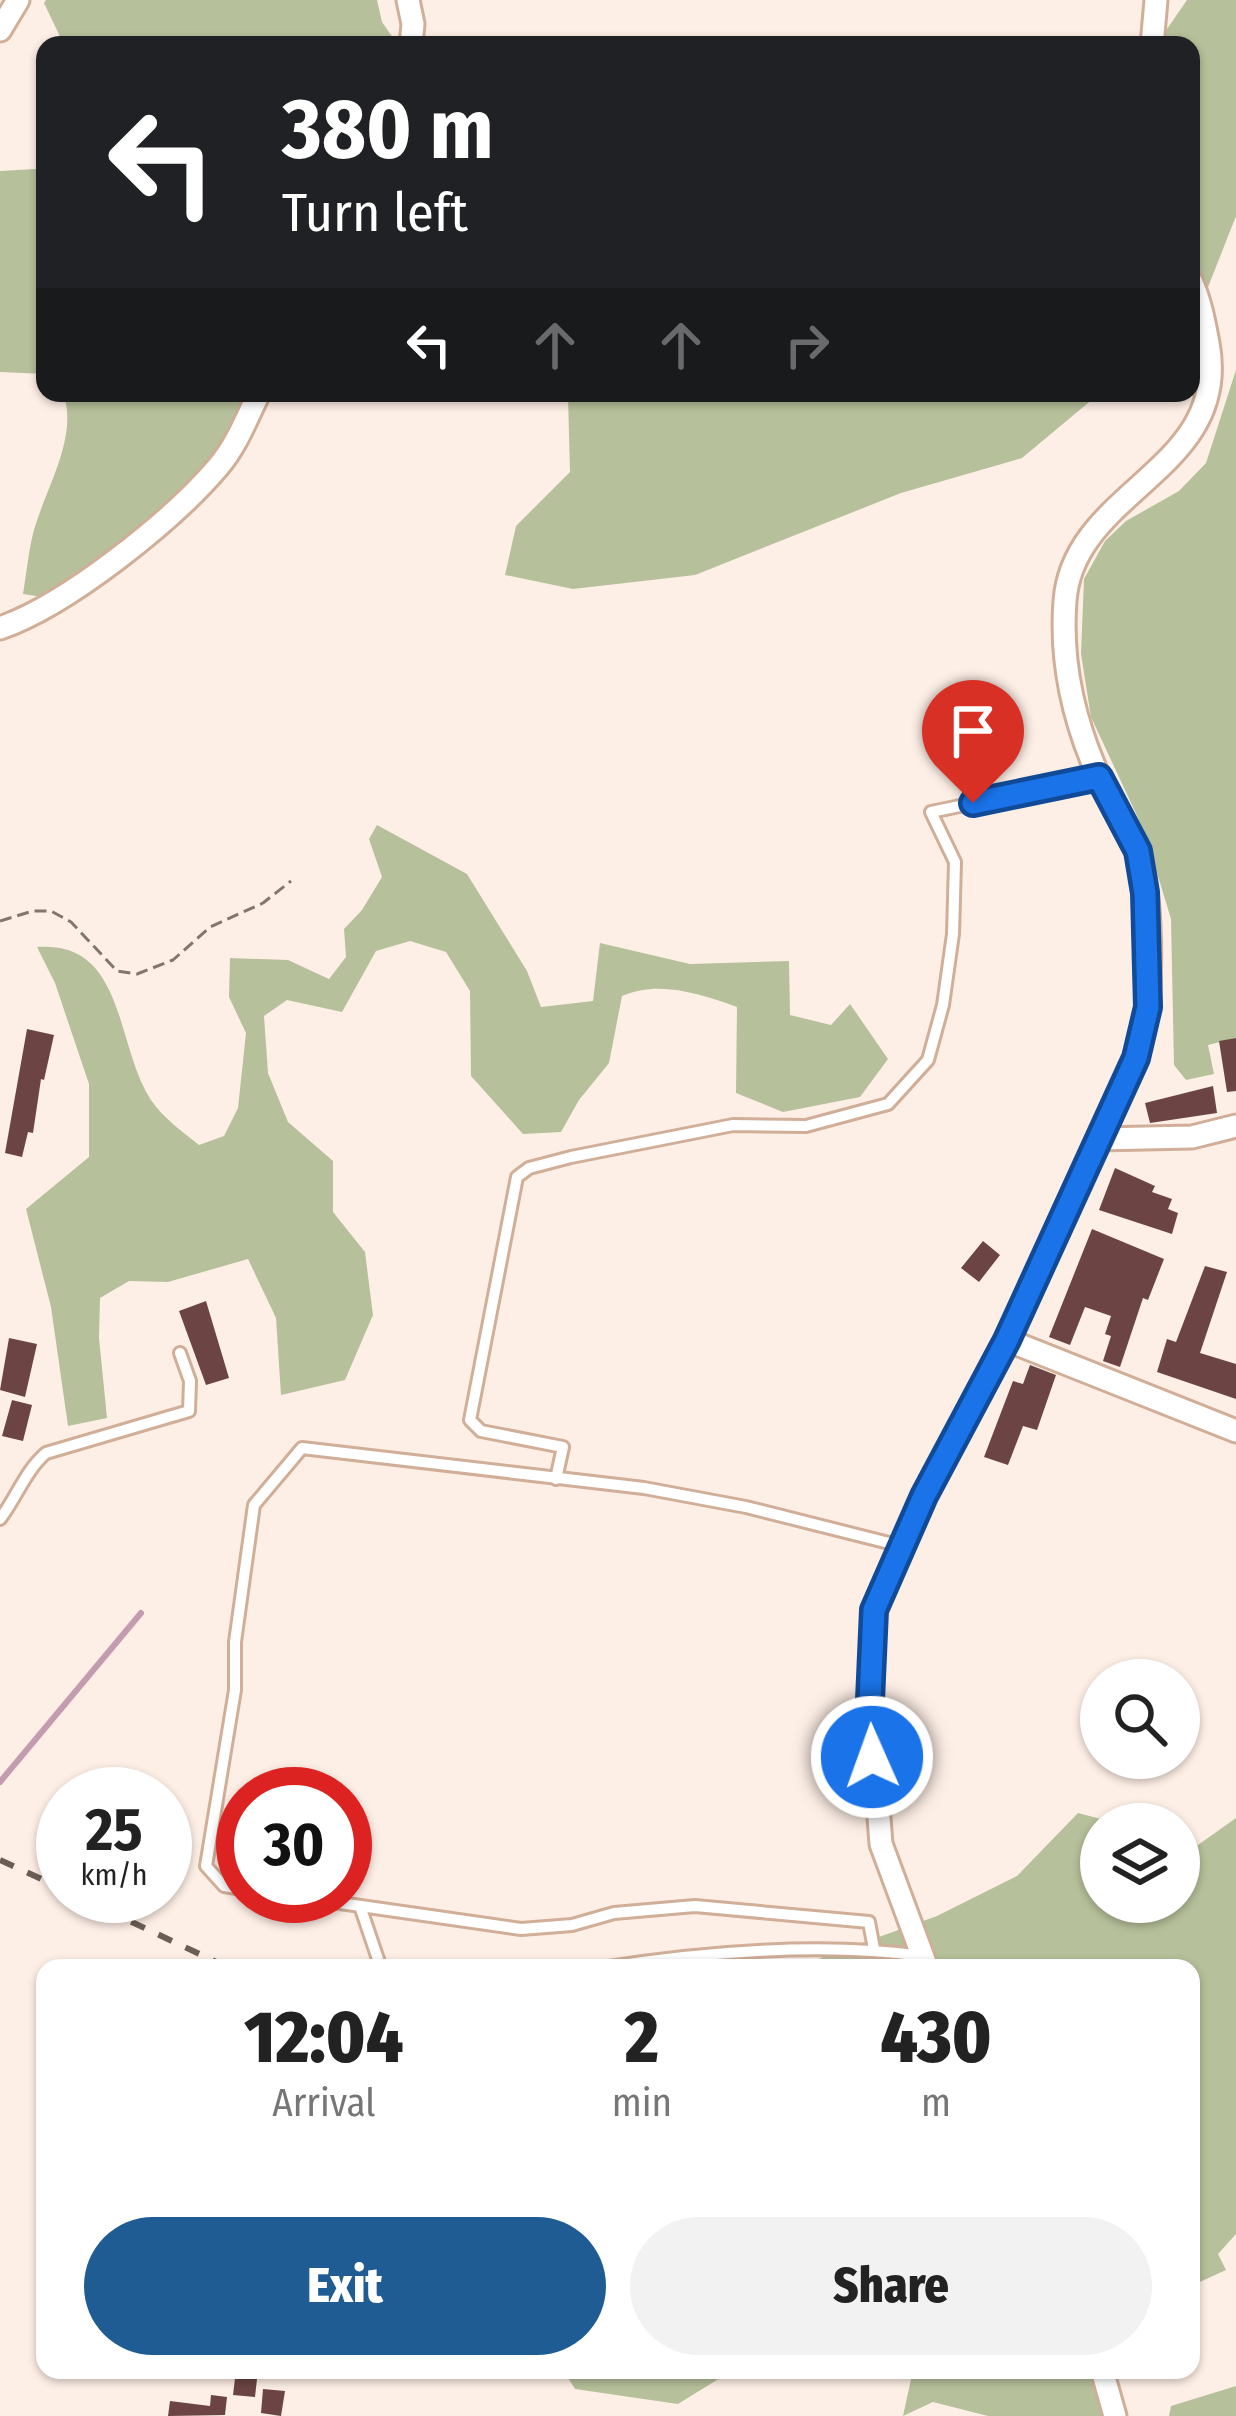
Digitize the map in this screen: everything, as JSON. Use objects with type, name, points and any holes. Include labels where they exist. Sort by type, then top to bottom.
[{"type":"street","points":[[0,30],[18,0]]},
{"type":"street","points":[[408,0],[412,36]]},
{"type":"street","points":[[1153,36],[1156,0]]},
{"type":"street","points":[[923,1959],[880,1844],[870,1700],[874,1610],[1007,1340],[1136,1058],[1148,1007],[1145,893],[1138,851],[1077,725],[1065,598],[1074,565],[1093,534],[1193,434],[1205,404],[1212,361],[1200,315]]},
{"type":"street","points":[[0,628],[71,592],[185,498],[219,466],[254,402]]},
{"type":"street","points":[[1098,1139],[1192,1137],[1236,1126]]},
{"type":"street","points":[[1007,1340],[1236,1431]]},
{"type":"street","points":[[1105,2379],[1115,2416]]},
{"type":"lane","points":[[556,1479],[563,1447],[481,1431],[470,1420],[517,1177],[529,1168],[571,1157],[733,1125],[806,1126],[888,1104],[928,1060],[944,1005],[956,862],[931,812],[1099,777]]},
{"type":"lane","points":[[0,1519],[30,1466],[46,1453],[189,1411],[190,1381],[180,1352]]},
{"type":"lane","points":[[222,1767],[254,1505],[302,1448],[644,1488],[746,1507],[902,1546]]},
{"type":"lane","points":[[216,1805],[206,1866],[216,1877]]},
{"type":"lane","points":[[372,1908],[521,1929],[572,1925],[614,1913],[695,1906],[869,1922],[874,1949]]},
{"type":"lane","points":[[366,1923],[378,1959]]},
{"type":"lane","points":[[659,1959],[874,1949],[912,1959]]},
{"type":"path","points":[[0,921],[51,911],[71,922],[117,971],[137,974],[173,960],[210,927],[263,903],[291,881]]},
{"type":"green space","points":[[377,0],[382,22],[392,36],[60,36],[44,3]]},
{"type":"green space","points":[[1187,0],[1236,0],[1236,216],[1200,307],[1200,36],[1162,36]]},
{"type":"green space","points":[[36,169],[36,374],[0,372],[0,171]]},
{"type":"green space","points":[[1236,370],[1236,1038],[1208,1045],[1214,1074],[1186,1080],[1174,1065],[1171,919],[1145,833],[1091,717],[1081,654],[1084,579],[1105,541],[1126,521],[1179,491],[1206,463]]},
{"type":"green space","points":[[65,402],[245,402],[217,458],[149,523],[49,598],[23,594],[32,538],[63,447]]},
{"type":"green space","points":[[568,402],[1089,402],[1022,458],[901,493],[695,575],[573,589],[505,575],[516,526],[570,472]]},
{"type":"green space","points":[[377,825],[467,874],[527,971],[541,1007],[593,1001],[600,943],[690,964],[789,961],[790,1015],[831,1025],[850,1004],[888,1059],[860,1097],[783,1112],[736,1093],[737,1007],[679,991],[636,991],[622,996],[609,1063],[561,1132],[523,1134],[471,1076],[470,991],[446,952],[410,941],[376,951],[342,1012],[287,1000],[264,1016],[268,1073],[288,1122],[333,1161],[333,1212],[365,1252],[373,1315],[345,1380],[281,1395],[276,1318],[248,1259],[168,1282],[129,1281],[100,1298],[107,1418],[68,1426],[51,1307],[26,1209],[89,1157],[89,1084],[55,983],[37,947],[66,949],[87,960],[103,978],[151,1100],[199,1145],[224,1136],[238,1108],[246,1033],[229,997],[230,958],[288,960],[329,979],[346,957],[344,929],[382,877],[369,839]]},
{"type":"green space","points":[[1078,1813],[1080,1923],[1200,1923],[1200,1844],[1236,1818],[1236,2234],[1218,2254],[1226,2270],[1200,2282],[1200,1959],[818,1959],[937,1916],[1017,1876]]},
{"type":"green space","points":[[569,2379],[718,2379],[678,2404],[575,2389]]},
{"type":"green space","points":[[911,2379],[1094,2379],[1108,2416],[988,2416],[933,2402],[903,2416]]},
{"type":"green space","points":[[1236,2386],[1236,2416],[1169,2416],[1171,2406]]},
{"type":"building","points":[[27,1029],[54,1035],[33,1133],[28,1132],[22,1157],[5,1153]]},
{"type":"building","points":[[1236,1038],[1236,1091],[1227,1092],[1219,1041]]},
{"type":"building","points":[[1213,1086],[1217,1113],[1150,1123],[1145,1103]]},
{"type":"building","points":[[1115,1168],[1172,1199],[1168,1209],[1178,1213],[1172,1234],[1099,1210]]},
{"type":"building","points":[[1092,1229],[1164,1259],[1148,1300],[1143,1298],[1120,1367],[1103,1361],[1111,1316],[1085,1307],[1070,1345],[1049,1337]]},
{"type":"building","points":[[983,1241],[1000,1255],[979,1282],[961,1268]]},
{"type":"building","points":[[1205,1266],[1227,1272],[1200,1353],[1236,1364],[1236,1399],[1157,1372],[1167,1339],[1176,1342]]},
{"type":"building","points":[[206,1301],[229,1378],[206,1385],[179,1311]]},
{"type":"building","points":[[9,1338],[37,1344],[25,1397],[0,1390]]},
{"type":"building","points":[[1030,1365],[1056,1375],[1037,1430],[1023,1426],[1008,1465],[984,1457],[1013,1381],[1023,1384]]},
{"type":"building","points":[[12,1400],[32,1405],[23,1441],[2,1436]]},
{"type":"building","points":[[235,2379],[257,2379],[255,2397],[233,2395]]},
{"type":"building","points":[[263,2389],[285,2391],[281,2416],[261,2413]]},
{"type":"building","points":[[211,2395],[227,2397],[225,2415],[168,2416],[170,2401],[210,2406]]},
{"type":"waterway","points":[[0,1782],[141,1613]]},
{"type":"railway","points":[[0,1860],[36,1877]]},
{"type":"railway","points":[[134,1923],[210,1959]]},
{"type":"route","points":[[872,1757],[874,1610],[924,1496],[1007,1340],[1136,1058],[1148,1007],[1145,893],[1138,851],[1099,777],[973,803]]}]
